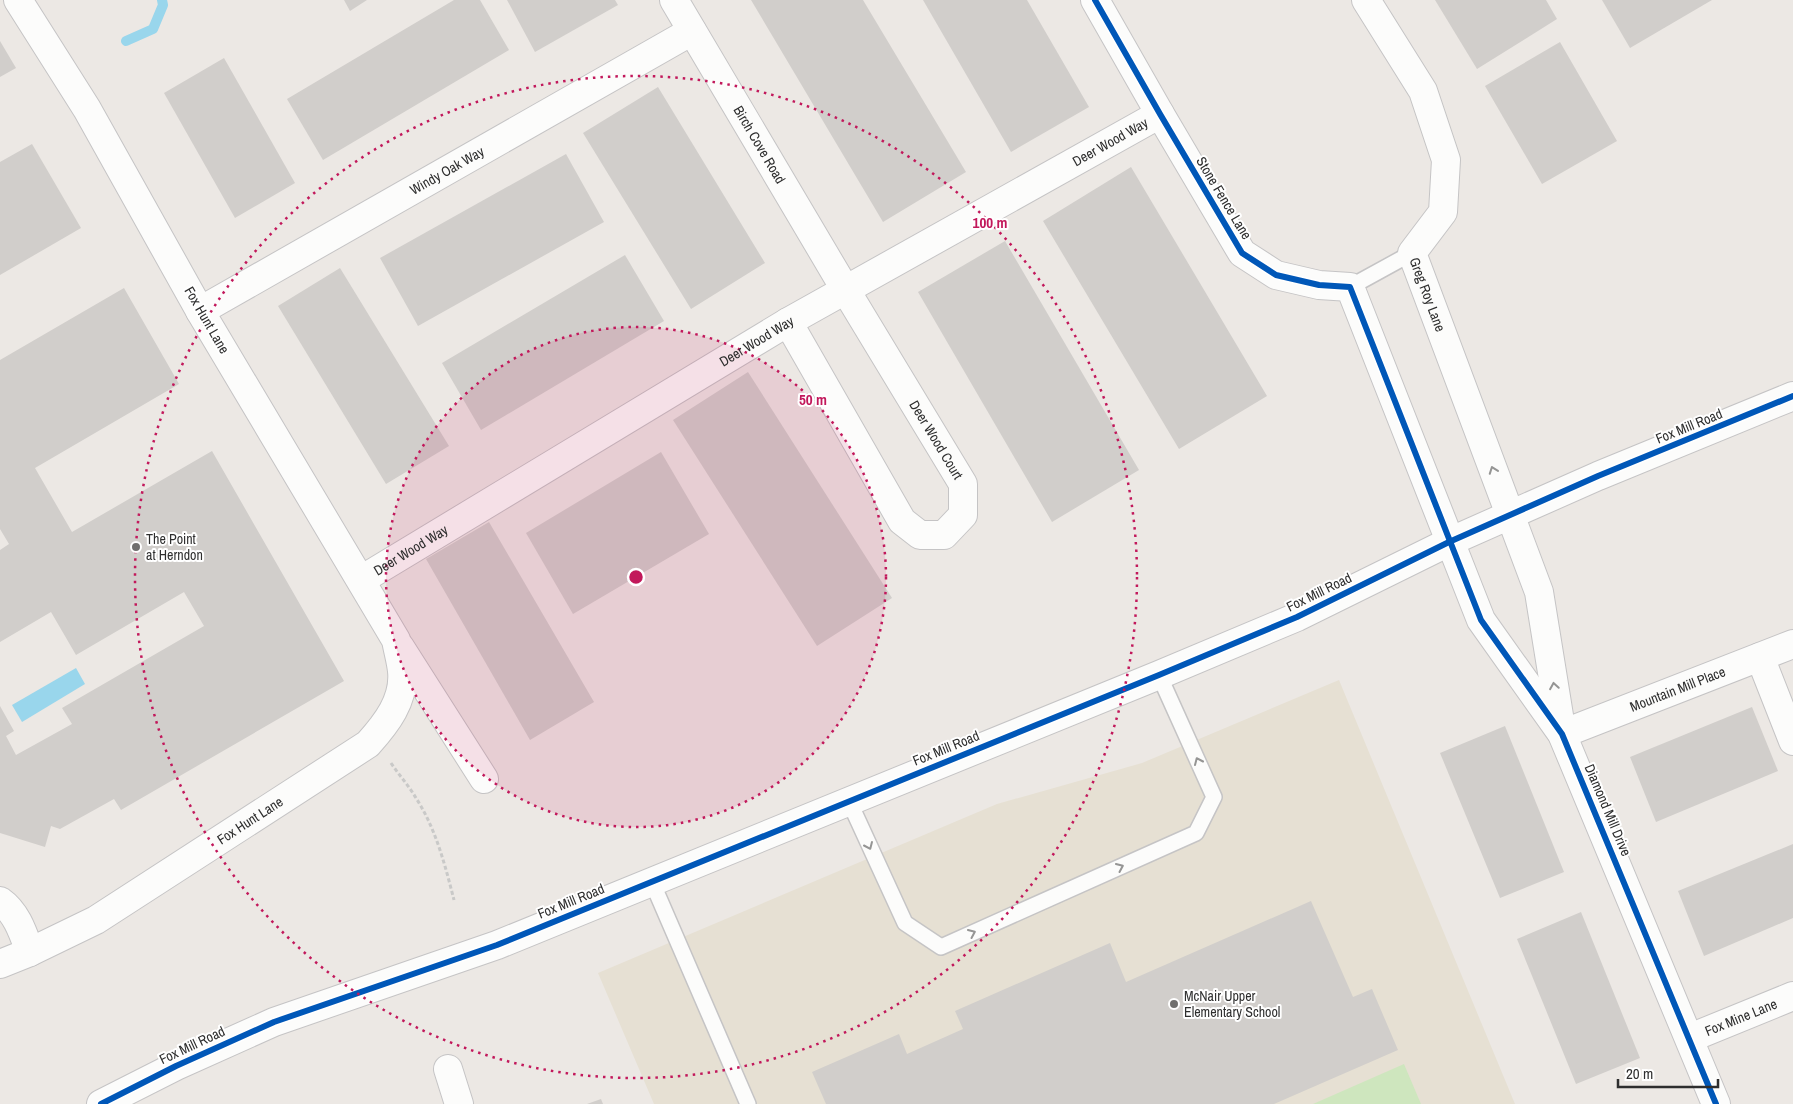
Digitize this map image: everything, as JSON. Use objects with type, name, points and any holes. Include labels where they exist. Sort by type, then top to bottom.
[{"type":"street","name":"Fox Hunt Lane","points":[[18,0],[87,109],[200,311],[396,640],[484,779]]},
{"type":"street","name":"Birch Cove Road","points":[[674,0],[845,289]]},
{"type":"street","name":"Stone Fence Lane","points":[[1095,0],[1242,254],[1276,275],[1319,285],[1350,287]]},
{"type":"street","name":"Greg Roy Lane","points":[[1366,0],[1423,91],[1446,160],[1443,212],[1412,253],[1510,516]]},
{"type":"street","name":"Windy Oak Way","points":[[200,311],[692,31]]},
{"type":"street","name":"Deer Wood Way","points":[[361,580],[788,322],[1160,114]]},
{"type":"street","points":[[1350,287],[1449,542]]},
{"type":"street","name":"Deer Wood Court","points":[[788,322],[902,521],[920,535],[944,535],[963,514],[963,484],[845,289]]},
{"type":"street","name":"Fox Mill Road","points":[[101,1104],[176,1066],[274,1022],[497,945],[1159,675],[1297,617],[1449,542],[1598,476],[1793,396]]},
{"type":"street","name":"Diamond Mill Drive","points":[[1510,516],[1539,592],[1562,734]]},
{"type":"street","name":"Diamond Mill Drive","points":[[1449,542],[1483,624],[1562,734],[1716,1104]]},
{"type":"street","name":"Fox Hunt Lane","points":[[0,964],[30,952],[96,920],[368,744],[387,722],[399,697],[402,673],[396,640]]},
{"type":"street","name":"Mountain Mill Place","points":[[1562,734],[1793,644]]},
{"type":"street","points":[[1760,657],[1793,741]]},
{"type":"street","points":[[0,901],[8,906],[18,921],[30,952]]},
{"type":"street","name":"Fox Mine Lane","points":[[1690,1038],[1793,996]]},
{"type":"street","points":[[448,1069],[459,1104]]},
{"type":"lane","points":[[1350,287],[1412,253]]},
{"type":"lane","points":[[849,801],[905,923],[941,947],[1196,833],[1214,797],[1159,675]]},
{"type":"lane","points":[[652,882],[748,1104]]},
{"type":"path","points":[[389,760],[416,798],[430,824],[444,863],[454,900]]},
{"type":"shaded area","points":[[1339,680],[1515,1104],[654,1104],[598,973],[997,804],[1142,763]]},
{"type":"green space","points":[[1404,1064],[1421,1104],[1313,1104]]},
{"type":"water","points":[[76,668],[85,684],[22,722],[12,705]]},
{"type":"building","points":[[344,0],[367,0],[350,11]]},
{"type":"building","points":[[454,0],[480,0],[509,50],[323,160],[287,99]]},
{"type":"building","points":[[507,0],[615,0],[618,5],[535,52]]},
{"type":"building","points":[[751,0],[863,0],[966,172],[883,222]]},
{"type":"building","points":[[923,0],[1027,0],[1089,107],[1011,152]]},
{"type":"building","points":[[1435,0],[1546,0],[1557,19],[1477,69]]},
{"type":"building","points":[[1602,0],[1712,0],[1630,48]]},
{"type":"building","points":[[0,41],[16,68],[0,77]]},
{"type":"building","points":[[1560,42],[1617,141],[1542,184],[1485,86]]},
{"type":"building","points":[[224,58],[295,183],[235,218],[164,93]]},
{"type":"building","points":[[658,87],[765,263],[691,309],[583,133]]},
{"type":"building","points":[[32,144],[81,228],[0,275],[0,162]]},
{"type":"building","points":[[566,154],[604,222],[418,326],[380,258]]},
{"type":"building","points":[[1131,167],[1267,396],[1179,449],[1043,221]]},
{"type":"building","points":[[1005,241],[1139,470],[1052,522],[918,292]]},
{"type":"building","points":[[625,255],[664,321],[481,430],[442,363]]},
{"type":"building","points":[[340,268],[449,446],[386,484],[278,306]]},
{"type":"building","name":"The Point at Herndon","points":[[124,288],[179,384],[35,468],[72,532],[212,451],[344,681],[121,810],[114,799],[60,829],[51,826],[45,847],[0,833],[0,706],[14,731],[6,736],[16,755],[72,724],[62,708],[204,626],[184,592],[76,655],[51,612],[0,642],[0,550],[9,544],[0,529],[0,360]]},
{"type":"building","points":[[748,372],[892,598],[817,646],[673,420]]},
{"type":"building","points":[[661,452],[709,534],[573,614],[526,533]]},
{"type":"building","points":[[489,522],[594,702],[530,740],[426,559]]},
{"type":"building","points":[[1752,707],[1778,771],[1656,822],[1630,757]]},
{"type":"building","points":[[1505,726],[1564,872],[1500,898],[1440,753]]},
{"type":"building","points":[[1793,844],[1793,918],[1704,956],[1678,891]]},
{"type":"building","name":"McNair Upper Elementary School","points":[[1311,901],[1353,997],[1372,989],[1398,1050],[1274,1104],[826,1104],[812,1072],[899,1034],[907,1054],[963,1029],[955,1011],[1110,943],[1126,982]]},
{"type":"building","points":[[1581,912],[1640,1058],[1576,1084],[1517,939]]},
{"type":"building","points":[[601,1099],[603,1104],[587,1104]]},
{"type":"waterway","points":[[126,41],[153,29],[163,5],[162,0]]},
{"type":"cycle path","points":[[1095,0],[1242,253],[1276,275],[1319,285],[1350,287],[1481,620],[1562,734],[1716,1104]]},
{"type":"cycle path","points":[[101,1104],[176,1066],[274,1022],[497,945],[1159,675],[1297,617],[1449,542],[1598,476],[1793,396]]},
{"type":"place","name":"The Point at Herndon","points":[[136,547]]},
{"type":"place","name":"McNair Upper Elementary School","points":[[1174,1004]]}]
